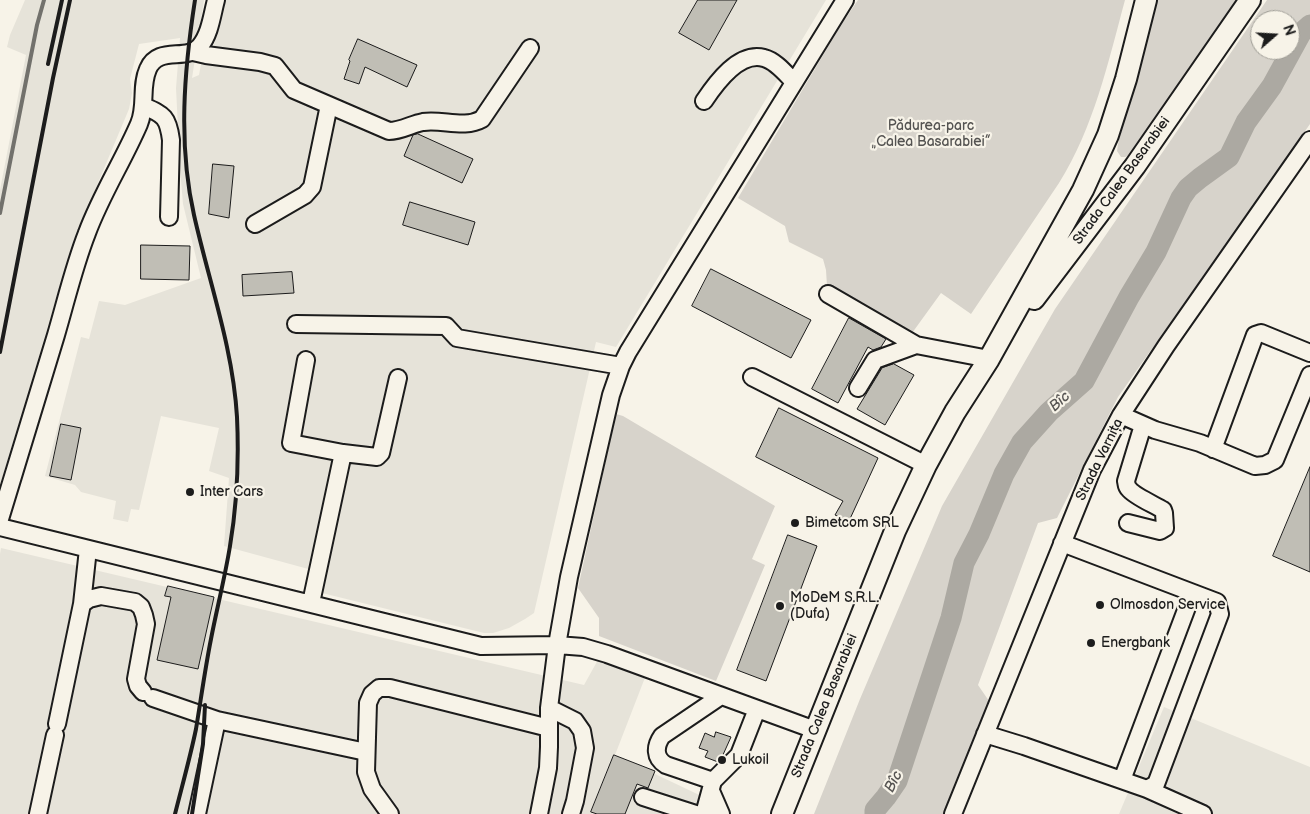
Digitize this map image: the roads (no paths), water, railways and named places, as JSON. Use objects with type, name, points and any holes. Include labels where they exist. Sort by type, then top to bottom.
[{"type":"main road","name":"Strada Calea Basarabiei","points":[[782,814],[894,531],[926,465],[955,412],[989,359],[1083,190],[1108,135],[1126,79],[1146,0]]},
{"type":"main road","name":"Strada Calea Basarabiei","points":[[989,359],[1135,166],[1250,0]]},
{"type":"street","points":[[193,52],[199,48],[206,38],[216,0]]},
{"type":"street","points":[[539,814],[548,768],[549,708],[557,645],[569,577],[611,395],[621,366],[845,0]]},
{"type":"street","points":[[0,520],[87,233],[144,111],[144,78],[152,61],[161,56],[193,52],[275,66],[294,90],[389,131],[395,131],[426,122],[471,124],[482,119],[530,48]]},
{"type":"street","points":[[704,100],[719,80],[736,65],[750,57],[764,58],[773,62],[794,82]]},
{"type":"street","points":[[255,224],[305,195],[312,187],[329,105]]},
{"type":"street","points":[[144,106],[160,113],[167,120],[170,130],[169,217]]},
{"type":"street","name":"Strada Varnița","points":[[953,814],[1092,470],[1121,415],[1166,346],[1310,140]]},
{"type":"street","points":[[828,294],[916,345],[989,359]]},
{"type":"street","points":[[296,324],[446,326],[457,338],[621,366]]},
{"type":"street","points":[[1213,449],[1255,335],[1261,333],[1310,354]]},
{"type":"street","points":[[858,388],[875,360],[916,345]]},
{"type":"street","points":[[306,360],[291,443],[343,453],[377,457],[381,453],[398,378]]},
{"type":"street","points":[[1121,415],[1155,430],[1200,443],[1255,466],[1264,465],[1275,460],[1310,375]]},
{"type":"street","points":[[752,377],[926,465]]},
{"type":"street","points":[[1128,523],[1160,531],[1165,528],[1163,510],[1132,492],[1126,484],[1143,425]]},
{"type":"street","points":[[311,604],[343,453]]},
{"type":"street","points":[[0,527],[481,646],[557,645],[582,647],[607,654],[815,730]]},
{"type":"street","points":[[1062,543],[1217,602],[1220,614],[1156,784],[1147,789]]},
{"type":"street","points":[[38,814],[82,604],[88,549]]},
{"type":"street","points":[[1122,780],[1192,594]]},
{"type":"street","points":[[82,604],[89,599],[101,596],[135,602],[141,607],[146,624],[136,679],[138,686],[148,695],[217,720],[366,752]]},
{"type":"street","points":[[390,814],[372,789],[366,772],[368,703],[372,694],[379,688],[390,688],[549,728]]},
{"type":"street","points":[[721,814],[712,786],[660,761],[657,756],[657,748],[662,736],[722,696]]},
{"type":"street","points":[[549,708],[574,721],[582,731],[585,748],[571,814]]},
{"type":"street","points":[[704,814],[712,786],[739,755],[757,709]]},
{"type":"street","points":[[197,814],[217,720]]},
{"type":"street","points":[[985,734],[1147,789],[1203,814]]},
{"type":"street","points":[[643,797],[696,814]]},
{"type":"waterway","points":[[0,213],[37,25],[44,0]]},
{"type":"waterway","name":"Bîc","points":[[875,814],[875,810],[897,781],[951,618],[964,563],[979,534],[1004,474],[1022,442],[1049,412],[1084,381],[1129,297],[1156,252],[1181,198],[1188,188],[1229,157],[1246,122],[1272,86],[1301,33],[1310,25]]},
{"type":"railway","points":[[48,64],[62,0]]},
{"type":"railway","points":[[0,352],[70,0]]},
{"type":"railway","points":[[175,814],[196,729],[209,650],[228,558],[238,466],[237,417],[231,366],[194,215],[186,161],[184,108],[195,0]]},
{"type":"railway","points":[[192,814],[203,744],[205,705]]},
{"type":"place","name":"Inter Cars","points":[[190,492]]},
{"type":"place","name":"Bimetcom SRL","points":[[795,523]]},
{"type":"place","name":"Olmosdon Service","points":[[1100,605]]},
{"type":"place","name":"MoDeM S.R.L. (Dufa)","points":[[780,606]]},
{"type":"place","name":"Energbank","points":[[1091,643]]},
{"type":"place","name":"Lukoil","points":[[722,760]]},
{"type":"park label","name":"Pădurea-parc „Calea Basarabiei”","points":[[931,134]]}]
